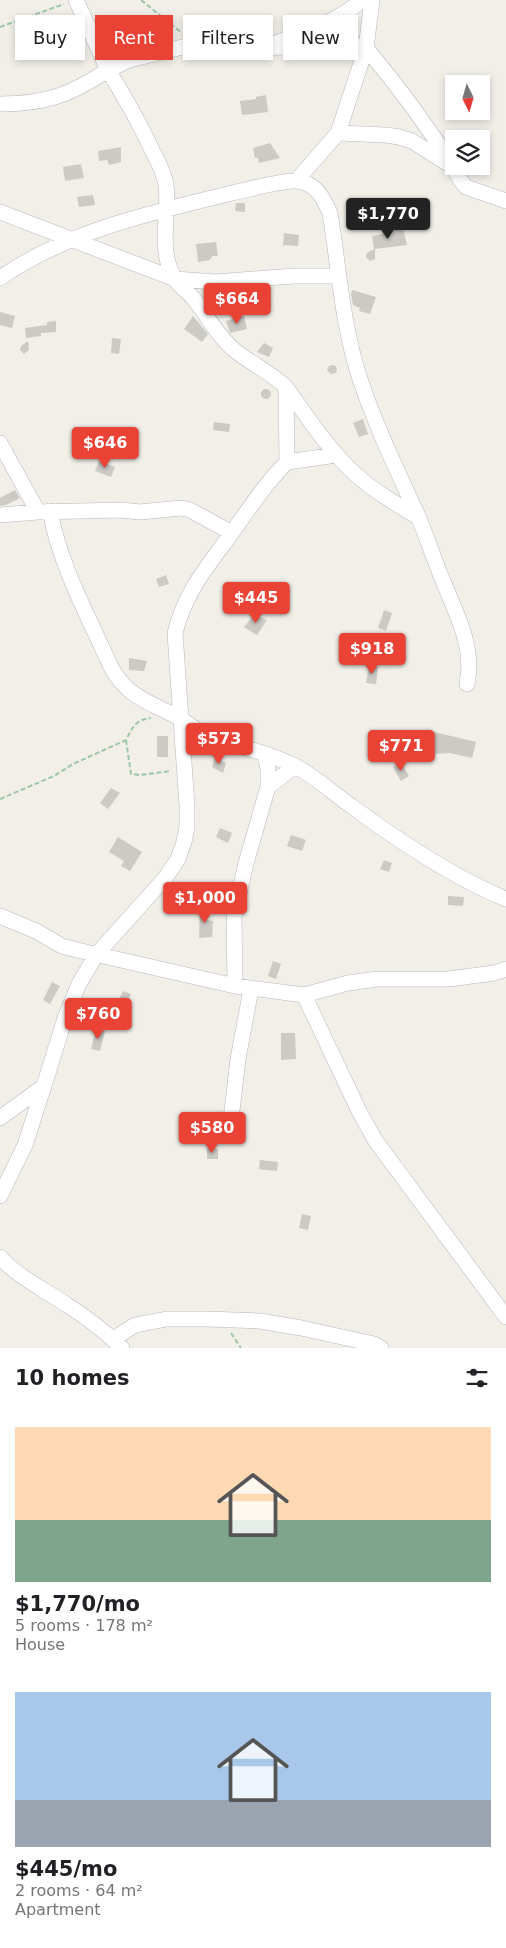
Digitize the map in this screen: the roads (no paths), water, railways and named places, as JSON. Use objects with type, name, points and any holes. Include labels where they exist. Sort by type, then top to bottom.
[{"type":"street","points":[[273,44],[324,25],[362,0]]},
{"type":"street","points":[[296,181],[338,133],[366,48],[372,0]]},
{"type":"street","points":[[71,2],[139,122],[161,168],[166,185],[165,243],[168,262],[175,280],[192,297],[219,335],[233,348],[286,387],[336,455],[384,496],[418,517]]},
{"type":"street","points":[[273,48],[350,44],[366,48],[425,122],[445,154]]},
{"type":"street","points":[[0,104],[26,104],[55,98],[76,90],[108,70],[129,60],[183,47]]},
{"type":"street","points":[[338,133],[399,137],[412,142],[445,162]]},
{"type":"street","points":[[458,175],[466,187],[506,201]]},
{"type":"street","points":[[0,278],[29,260],[70,240],[167,208],[296,181],[314,186],[323,197],[330,212],[345,325],[362,384],[374,419],[418,517],[462,625],[469,651],[470,672],[467,684]]},
{"type":"street","points":[[0,212],[175,280],[216,282],[293,276],[338,276]]},
{"type":"street","points":[[286,387],[287,462]]},
{"type":"street","points":[[0,443],[44,512],[54,533],[65,566],[116,676],[126,689],[210,737],[265,754],[295,766],[388,831],[458,876],[482,890],[506,899]]},
{"type":"street","points":[[0,1196],[25,1145],[65,1018],[79,984],[96,955],[166,877],[178,859],[184,842],[187,827],[186,769],[175,645],[175,633],[180,612],[188,595],[203,572],[264,486],[287,462],[336,455]]},
{"type":"street","points":[[0,515],[121,510],[146,512],[181,508],[190,510],[232,533]]},
{"type":"street","points":[[236,986],[233,930],[235,906],[268,787],[268,768],[265,754]]},
{"type":"street","points":[[268,787],[295,766]]},
{"type":"street","points":[[0,916],[36,931],[62,946],[96,955],[236,986],[304,995],[367,980],[449,979],[494,973],[506,969]]},
{"type":"street","points":[[231,1119],[238,1059],[252,989]]},
{"type":"street","points":[[304,995],[359,1111],[375,1140],[506,1317]]},
{"type":"street","points":[[0,1118],[44,1086]]},
{"type":"street","points":[[0,1257],[26,1280],[68,1305],[118,1344],[135,1325],[151,1322],[184,1319],[250,1320],[301,1328],[374,1344],[381,1348]]}]
